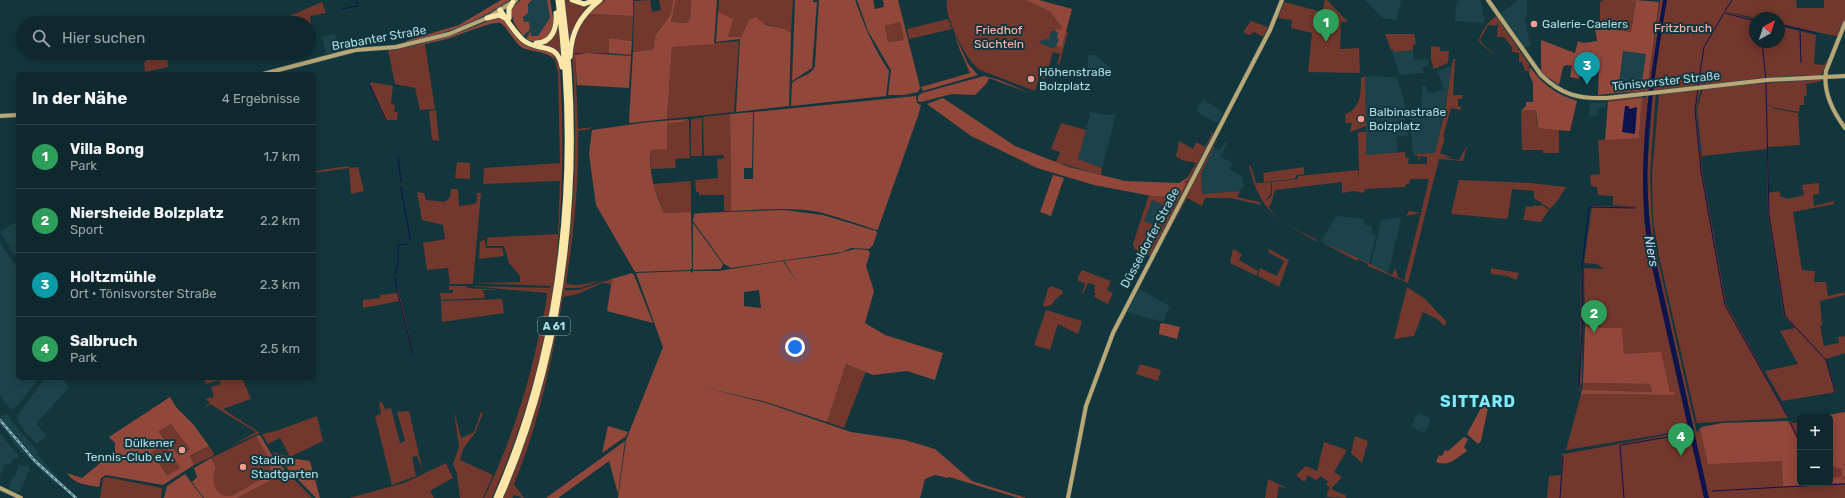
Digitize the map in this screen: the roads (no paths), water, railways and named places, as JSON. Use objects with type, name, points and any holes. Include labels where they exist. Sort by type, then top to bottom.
[{"type":"highway","points":[[487,18],[499,15],[508,18],[526,40],[535,43],[543,42],[551,36],[555,29],[556,0]]},
{"type":"highway","name":"A 61","points":[[496,498],[511,461],[538,378],[550,322],[559,262],[565,203],[566,90],[556,0]]},
{"type":"highway","name":"A 61","points":[[500,498],[530,420],[542,379],[554,323],[564,258],[569,202],[571,146],[569,82],[562,0]]},
{"type":"highway","points":[[572,0],[584,4],[596,0]]},
{"type":"highway","points":[[569,82],[571,45],[575,28],[583,15],[600,0]]},
{"type":"highway","points":[[508,18],[509,9],[514,1]]},
{"type":"highway","points":[[502,9],[525,42],[550,49],[556,53],[561,62],[566,90]]},
{"type":"main road","name":"Düsseldorfer Straße","points":[[1068,498],[1086,406],[1112,332],[1266,36],[1282,0]]},
{"type":"main road","name":"Tönisvorster Straße","points":[[1488,0],[1540,75],[1551,85],[1563,92],[1588,99],[1766,80],[1845,76]]},
{"type":"main road","name":"Brabanter Straße","points":[[271,72],[355,50],[396,47],[424,41],[456,31],[487,18],[514,1]]},
{"type":"main road","points":[[1845,23],[1825,77],[1831,104],[1845,128]]},
{"type":"main road","points":[[0,116],[16,115]]},
{"type":"main road","points":[[0,488],[21,498]]},
{"type":"water","name":"Niers","points":[[1663,0],[1667,0],[1649,128],[1648,193],[1650,225],[1655,257],[1709,498],[1704,498],[1650,258],[1645,226],[1643,161],[1645,129]]},
{"type":"water","points":[[1625,106],[1628,106],[1630,109],[1637,107],[1635,134],[1622,132]]},
{"type":"waterway","points":[[342,9],[357,6],[357,0]]},
{"type":"waterway","points":[[1725,11],[1732,0]]},
{"type":"waterway","points":[[1698,86],[1704,47],[1724,13]]},
{"type":"waterway","points":[[1725,13],[1749,19]]},
{"type":"waterway","points":[[1785,25],[1816,33]]},
{"type":"waterway","points":[[1800,31],[1801,62]]},
{"type":"waterway","points":[[1763,48],[1766,80]]},
{"type":"waterway","points":[[1766,83],[1769,215],[1785,316],[1826,360],[1835,392]]},
{"type":"waterway","points":[[370,85],[386,120]]},
{"type":"waterway","points":[[1698,89],[1695,110],[1701,171],[1725,305],[1788,417]]},
{"type":"waterway","points":[[398,158],[401,182]]},
{"type":"waterway","points":[[401,187],[410,239]]},
{"type":"waterway","points":[[1582,268],[1589,207],[1635,208]]},
{"type":"waterway","points":[[395,274],[398,263],[398,245],[407,244]]},
{"type":"waterway","points":[[1582,272],[1582,329]]},
{"type":"waterway","points":[[395,278],[397,288]]},
{"type":"waterway","points":[[397,290],[413,354]]},
{"type":"waterway","points":[[1579,388],[1582,331]]},
{"type":"waterway","points":[[1790,422],[1797,437]]},
{"type":"waterway","points":[[1624,498],[1620,446],[1685,434]]},
{"type":"waterway","points":[[1560,498],[1563,456]]},
{"type":"waterway","points":[[1833,484],[1845,484]]},
{"type":"waterway","points":[[1712,491],[1802,486]]},
{"type":"railway","points":[[0,420],[35,461],[76,498]]},
{"type":"place","name":"Galerie-Caelers","points":[[1534,24]]},
{"type":"place","name":"Villa Bong","points":[[1326,42]]},
{"type":"place","name":"Höhenstraße Bolzplatz","points":[[1031,79]]},
{"type":"place","name":"Holtzmühle","points":[[1587,85]]},
{"type":"place","name":"Balbinastraße Bolzplatz","points":[[1361,119]]},
{"type":"place","name":"Niersheide Bolzplatz","points":[[1594,333]]},
{"type":"place","name":"Dülkener Tennis-Club e.V.","points":[[182,450]]},
{"type":"place","name":"Salbruch","points":[[1681,456]]},
{"type":"place","name":"Stadion Stadtgarten","points":[[243,467]]},
{"type":"district","name":"SITTARD","points":[[1478,401]]},
{"type":"park label","name":"Fritzbruch","points":[[1683,28]]},
{"type":"park label","name":"Friedhof Süchteln","points":[[999,37]]}]
